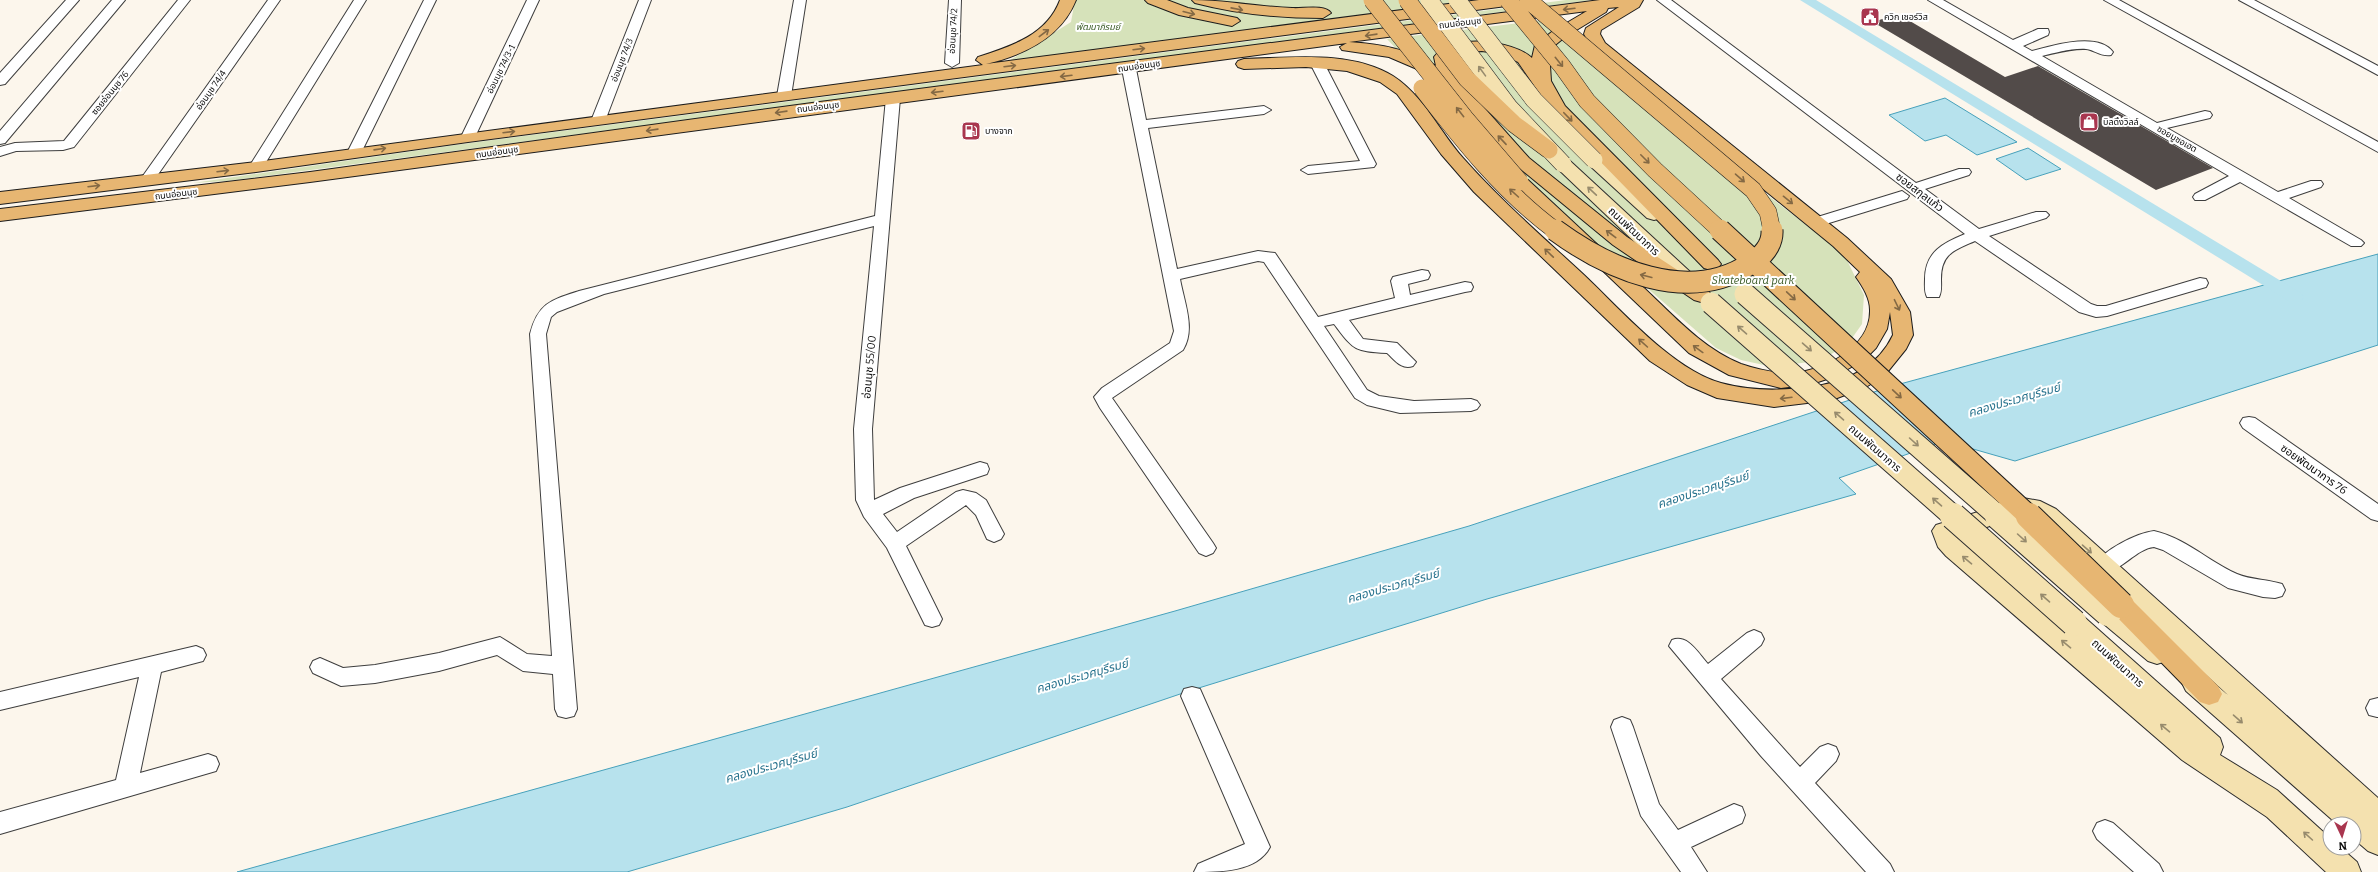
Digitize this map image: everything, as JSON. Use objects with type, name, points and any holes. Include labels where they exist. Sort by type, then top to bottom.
[{"type":"main road","points":[[902,80],[982,53],[1022,35],[1044,17],[1052,0]]},
{"type":"main road","points":[[902,80],[984,60],[1022,46],[1036,39],[1059,20],[1068,0]]},
{"type":"main road","points":[[1153,0],[1184,12],[1228,20],[1269,23],[1318,23],[1373,18]]},
{"type":"main road","points":[[1200,0],[1248,11],[1272,14],[1429,5]]},
{"type":"main road","points":[[1372,0],[1465,118],[1522,184],[1696,348],[1736,370],[1787,381]]},
{"type":"main road","points":[[1407,0],[1467,79],[1514,124],[1549,150]]},
{"type":"main road","points":[[1457,0],[1534,100],[1594,160],[1745,294],[2114,609],[2378,842]]},
{"type":"main road","points":[[1508,0],[1562,66],[1587,101],[1656,170],[1997,486],[2114,609]]},
{"type":"main road","name":"ถนนอ่อนนุช","points":[[1,205],[73,189],[256,167],[468,137],[1373,18],[1429,5],[1514,0]]},
{"type":"main road","points":[[1203,61],[1337,55],[1366,59],[1385,64],[1411,78],[1422,88],[1462,140],[1504,184],[1552,227],[1580,247],[1610,265],[1654,278],[1694,281],[1729,275],[1746,268],[1763,255],[1770,243],[1772,225],[1765,206],[1753,190],[1528,0]]},
{"type":"main road","name":"ถนนอ่อนนุช","points":[[1,205],[61,208],[310,178],[893,98],[1105,71],[1203,61],[1635,0]]},
{"type":"main road","points":[[1203,61],[1317,63],[1359,68],[1384,78],[1403,90],[1447,150],[1480,188],[1658,356],[1694,380],[1717,390],[1745,396],[1774,399],[1832,392],[1859,382],[1878,370],[1899,344],[1903,335],[1900,312],[1892,296],[1884,284],[1854,255],[1816,222],[1598,46],[1592,34],[1594,28],[1642,0]]},
{"type":"main road","points":[[1542,84],[1539,66],[1541,48],[1584,17],[1615,3]]},
{"type":"main road","name":"ถนนพัฒนาการ","points":[[1429,5],[1500,95],[1563,164],[1706,299],[2074,624],[2277,808],[2343,871]]},
{"type":"main road","points":[[1105,71],[1130,70],[1319,47],[1371,48],[1406,56],[1427,67],[1456,87]]},
{"type":"main road","points":[[1706,299],[1620,241],[1523,162],[1456,87],[1444,67],[1442,57],[1447,52],[1468,47],[1502,48],[1514,52],[1525,60],[1559,109],[1711,264]]},
{"type":"main road","points":[[61,208],[45,206],[48,202],[73,189]]},
{"type":"main road","points":[[1658,356],[1690,372],[1712,379],[1787,381],[1806,378],[1838,367],[1852,358],[1874,336],[1880,313],[1878,300],[1854,255]]},
{"type":"main road","points":[[2277,808],[2192,751],[1954,549],[1946,540],[1944,531],[2011,510],[2031,508],[2048,515],[2105,565],[2378,816]]},
{"type":"street","points":[[0,81],[73,0]]},
{"type":"street","points":[[0,140],[119,0]]},
{"type":"street","name":"ซอยอ่อนนุช 76","points":[[0,152],[15,147],[63,146],[69,144],[184,0]]},
{"type":"street","name":"อ่อนนุช 74/4","points":[[147,180],[274,0]]},
{"type":"street","points":[[256,167],[360,0]]},
{"type":"street","points":[[354,153],[430,0]]},
{"type":"street","name":"อ่อนนุช 74/3-1","points":[[468,137],[533,0]]},
{"type":"street","name":"อ่อนนุช 74/3","points":[[598,120],[645,0]]},
{"type":"street","points":[[784,96],[800,0]]},
{"type":"street","name":"อ่อนนุช 74/2","points":[[952,63],[955,0]]},
{"type":"street","name":"ซอยสกุลแก้ว","points":[[1664,0],[1908,192],[1978,236],[2085,308],[2096,312],[2107,310],[2200,283]]},
{"type":"street","name":"ซอยมูซอเฮต","points":[[1934,0],[2356,243]]},
{"type":"street","points":[[2110,0],[2378,148]]},
{"type":"street","points":[[2245,0],[2378,71]]},
{"type":"street","points":[[2013,45],[2043,32]]},
{"type":"street","points":[[2030,55],[2087,44],[2098,47],[2106,52]]},
{"type":"street","points":[[1308,170],[1369,164],[1317,63]]},
{"type":"street","points":[[2224,63],[2213,66],[2213,69],[2250,91]]},
{"type":"street","points":[[1130,70],[1182,331],[1177,346],[1108,392],[1103,397],[1106,404],[1206,548]]},
{"type":"street","name":"อ่อนนุช 55/00","points":[[893,98],[863,429],[865,500],[871,512],[895,543],[932,619]]},
{"type":"street","points":[[1141,125],[1264,110]]},
{"type":"street","points":[[2156,127],[2205,115]]},
{"type":"street","points":[[0,165],[15,147]]},
{"type":"street","points":[[1816,222],[1964,172]]},
{"type":"street","points":[[2200,197],[2241,176]]},
{"type":"street","points":[[2277,197],[2316,184]]},
{"type":"street","points":[[1933,293],[1933,269],[1937,257],[1945,251],[1978,236],[2041,215]]},
{"type":"street","points":[[566,709],[540,370],[538,334],[543,315],[552,308],[579,298],[635,281],[767,246],[882,219]]},
{"type":"street","points":[[1171,276],[1258,256],[1269,256],[1361,394],[1372,402],[1391,405],[1471,406]]},
{"type":"street","points":[[1404,301],[1399,281],[1422,275]]},
{"type":"street","points":[[1314,323],[1465,287]]},
{"type":"street","points":[[1338,318],[1357,343],[1367,346],[1391,347],[1407,362]]},
{"type":"street","name":"ซอยพัฒนาการ 76","points":[[2249,423],[2378,514]]},
{"type":"street","points":[[871,512],[907,493],[980,469]]},
{"type":"street","points":[[895,543],[963,497],[968,497],[979,504],[994,534]]},
{"type":"street","points":[[2105,565],[2143,542],[2154,539],[2168,542],[2196,562],[2229,580],[2246,586],[2275,590]]},
{"type":"street","points":[[1707,678],[1754,639]]},
{"type":"street","points":[[320,667],[341,676],[375,674],[439,662],[500,646],[523,662],[563,666]]},
{"type":"street","points":[[1679,646],[1882,872]]},
{"type":"street","points":[[0,701],[196,655]]},
{"type":"street","points":[[126,787],[152,665]]},
{"type":"street","points":[[1192,696],[1258,847],[1254,852],[1206,872]]},
{"type":"street","points":[[1622,727],[1649,809],[1695,872]]},
{"type":"street","points":[[1800,782],[1828,754]]},
{"type":"street","points":[[0,823],[208,764]]},
{"type":"street","points":[[1674,843],[1734,815]]},
{"type":"street","points":[[2105,831],[2151,872]]},
{"type":"green space","name":"พัฒนาภิรมย์","points":[[1075,0],[1518,0],[999,67],[1071,22]]},
{"type":"green space","points":[[1566,0],[1592,0],[227,181],[193,183],[455,145]]},
{"type":"green space","name":"Skateboard park","points":[[1544,20],[1568,42],[1844,254],[1864,295],[1862,324],[1850,341],[1823,360],[1773,367],[1741,360],[1716,348],[1606,252],[1522,184],[1387,39]]},
{"type":"water","points":[[1945,98],[2017,142],[1977,155],[1946,135],[1925,141],[1889,115]]},
{"type":"water","points":[[2028,148],[2061,169],[2026,180],[1996,159]]},
{"type":"water","name":"คลองประเวศบุรีรมย์","points":[[2378,254],[2378,345],[2015,461],[1945,441],[1839,478],[1856,494],[1487,599],[1189,691],[847,807],[627,872],[237,872],[1175,611],[1469,526],[1889,387]]},
{"type":"building","name":"บิลดิ้งวิลล์","points":[[1898,14],[2005,77],[2038,66],[2213,168],[2156,190],[1873,22]]},
{"type":"waterway","points":[[1807,0],[2295,297]]},
{"type":"place","name":"ควิก เซอร์วิส","points":[[1870,17]]},
{"type":"place","name":"บิลดิ้งวิลล์","points":[[2089,122]]},
{"type":"place","name":"บางจาก","points":[[971,131]]}]
